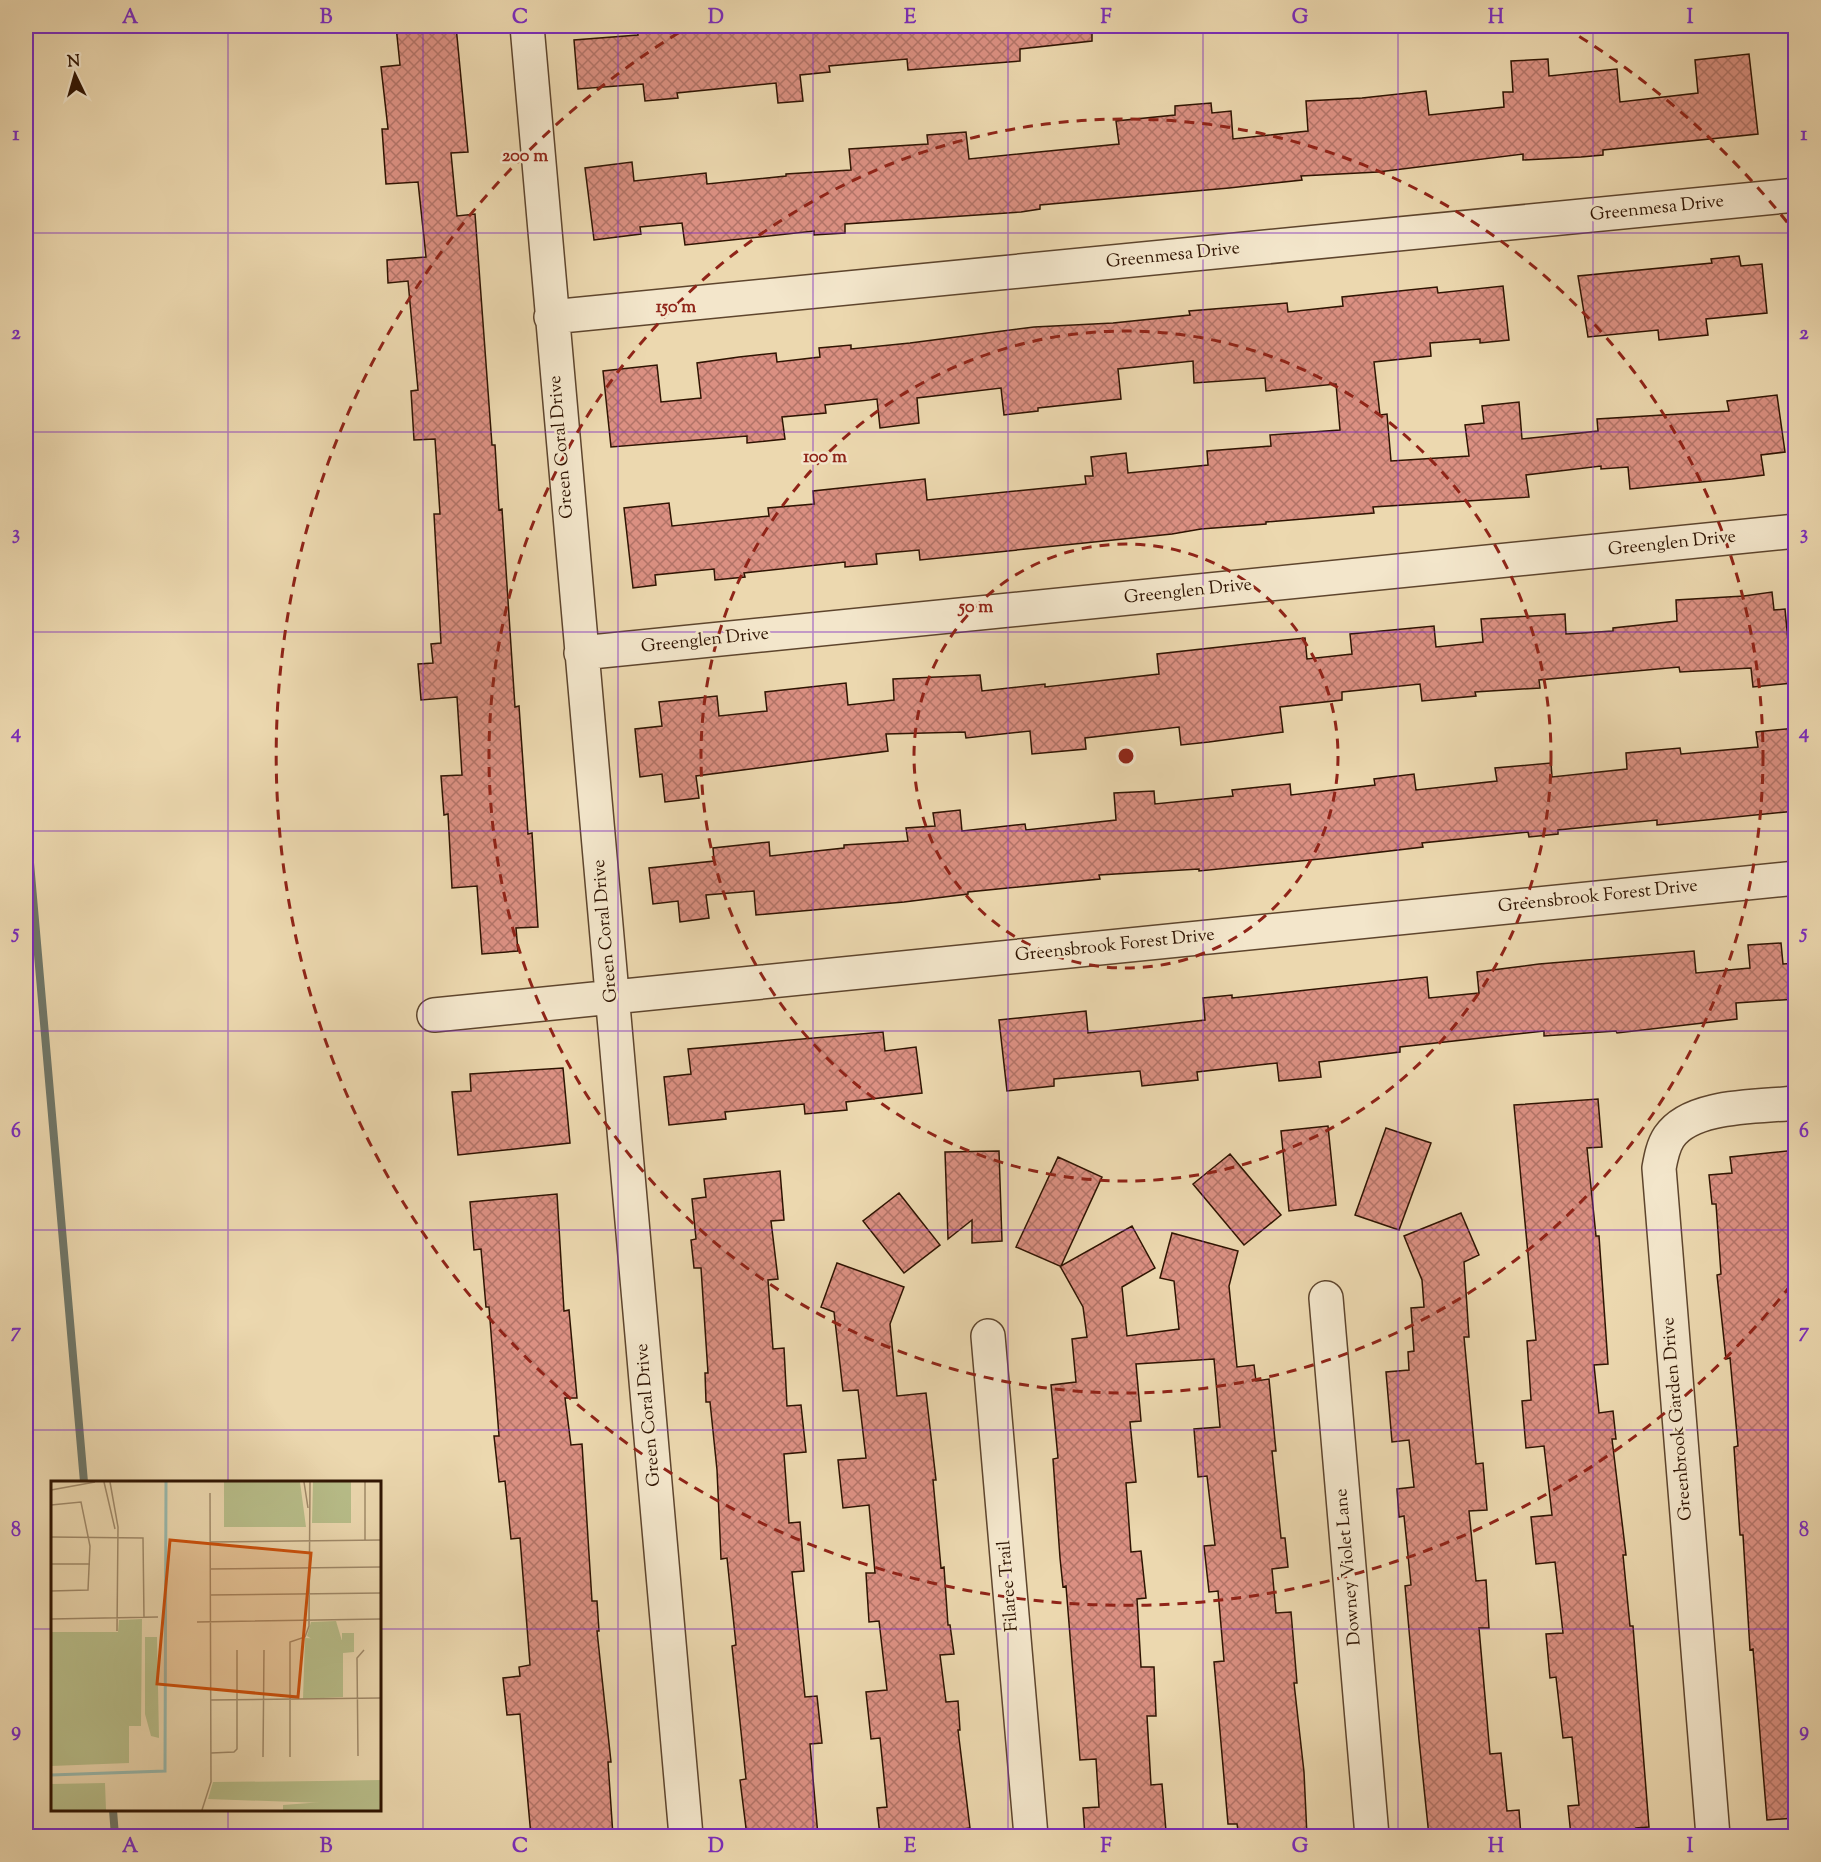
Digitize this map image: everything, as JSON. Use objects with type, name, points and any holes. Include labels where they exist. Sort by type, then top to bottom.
[{"type":"street","name":"Green Coral Drive","points":[[526,26],[686,1836]]},
{"type":"street","name":"Greenmesa Drive","points":[[551,317],[1796,195]]},
{"type":"street","name":"Greenglen Drive","points":[[581,653],[1796,531]]},
{"type":"street","name":"Greensbrook Forest Drive","points":[[434,1015],[1796,878]]},
{"type":"street","name":"Greenbrook Garden Drive","points":[[1713,1836],[1659,1168],[1670,1137],[1684,1123],[1700,1114],[1796,1102]]},
{"type":"street","name":"Downey Violet Lane","points":[[1326,1298],[1372,1836]]},
{"type":"street","name":"Filaree Trail","points":[[988,1336],[1031,1836]]},
{"type":"building","points":[[396,26],[456,26],[468,152],[451,153],[457,216],[475,214],[492,445],[495,445],[499,510],[502,509],[515,707],[519,706],[528,834],[532,833],[538,927],[516,928],[518,951],[482,954],[477,886],[452,888],[448,814],[444,815],[441,776],[462,775],[457,697],[421,700],[418,664],[433,663],[431,644],[441,643],[434,514],[440,514],[435,439],[414,440],[411,391],[418,390],[408,281],[388,283],[387,260],[426,257],[418,182],[386,184],[382,129],[388,129],[381,67],[400,65]]},
{"type":"building","points":[[673,26],[1092,26],[1092,41],[1020,49],[1020,61],[908,70],[907,59],[829,66],[830,72],[800,75],[803,101],[778,103],[776,83],[677,93],[678,98],[645,101],[643,84],[578,89],[574,40],[638,35],[637,29]]},
{"type":"building","points":[[1749,54],[1758,134],[1603,150],[1603,155],[1523,160],[1523,154],[1378,172],[1301,176],[1302,180],[1229,188],[1040,205],[1040,209],[1021,212],[845,224],[845,233],[814,235],[814,231],[685,245],[682,223],[640,227],[641,234],[594,240],[585,168],[632,162],[634,181],[706,173],[707,184],[786,176],[786,174],[851,170],[849,149],[928,144],[927,135],[966,132],[969,159],[1119,144],[1116,121],[1175,115],[1175,106],[1211,103],[1212,113],[1231,111],[1233,139],[1308,131],[1306,101],[1426,91],[1429,115],[1504,107],[1503,92],[1513,92],[1511,61],[1548,59],[1549,76],[1617,69],[1620,102],[1698,93],[1695,60]]},
{"type":"building","points":[[1739,256],[1741,266],[1762,264],[1767,313],[1706,319],[1708,335],[1659,340],[1658,330],[1588,337],[1578,276],[1712,263],[1711,259]]},
{"type":"building","points":[[1503,286],[1509,340],[1480,343],[1480,339],[1430,343],[1431,356],[1374,362],[1380,415],[1387,414],[1391,461],[1469,456],[1465,425],[1484,423],[1482,406],[1519,402],[1522,439],[1598,431],[1597,419],[1729,411],[1727,401],[1777,395],[1785,452],[1761,455],[1764,475],[1732,479],[1630,489],[1628,467],[1601,469],[1601,466],[1526,475],[1529,497],[1373,507],[1374,513],[1266,522],[1266,524],[920,560],[919,550],[876,554],[877,564],[845,567],[845,562],[744,573],[745,577],[715,580],[714,569],[655,575],[656,585],[633,588],[624,508],[669,503],[672,526],[769,516],[768,508],[814,504],[813,491],[925,479],[927,500],[1086,484],[1085,476],[1093,476],[1091,457],[1126,453],[1128,473],[1208,465],[1207,451],[1271,446],[1270,435],[1340,430],[1336,384],[1266,391],[1265,378],[1194,383],[1193,361],[1118,369],[1121,399],[1038,408],[1038,411],[1004,415],[1001,388],[917,398],[919,423],[880,428],[877,399],[825,405],[826,413],[782,417],[785,439],[747,443],[747,436],[611,447],[603,371],[657,365],[661,402],[701,398],[697,363],[739,357],[776,353],[777,362],[820,357],[819,348],[851,345],[851,349],[1034,327],[1113,323],[1190,315],[1189,311],[1287,303],[1288,312],[1343,306],[1342,297],[1437,287],[1438,293]]},
{"type":"building","points":[[1772,592],[1774,610],[1785,609],[1792,683],[1753,687],[1751,668],[1680,672],[1679,667],[1539,680],[1540,688],[1475,692],[1476,696],[1422,701],[1420,684],[1342,692],[1342,700],[1280,707],[1283,732],[1209,742],[1181,745],[1179,727],[1085,738],[1086,749],[1032,754],[1030,731],[966,738],[965,732],[886,734],[888,751],[696,776],[699,798],[665,802],[662,774],[640,777],[635,729],[662,726],[659,702],[717,696],[719,716],[767,711],[765,692],[846,683],[848,705],[894,700],[893,679],[980,675],[982,691],[1045,684],[1045,687],[1159,674],[1157,654],[1305,638],[1307,659],[1352,654],[1350,634],[1434,626],[1436,647],[1483,642],[1481,619],[1565,614],[1566,634],[1613,631],[1613,628],[1677,621],[1676,600]]},
{"type":"building","points":[[1796,728],[1796,811],[1657,825],[1657,820],[1558,830],[1558,834],[1529,837],[1528,832],[1422,843],[1423,847],[1330,858],[1199,871],[1199,869],[1099,875],[1100,879],[968,892],[968,894],[904,902],[756,915],[754,891],[706,895],[709,918],[680,922],[678,901],[653,904],[649,868],[714,861],[713,848],[769,842],[770,856],[844,848],[844,845],[908,841],[906,828],[935,826],[933,813],[960,810],[962,831],[1025,824],[1026,830],[1116,820],[1114,793],[1154,791],[1155,804],[1233,796],[1232,790],[1290,784],[1291,795],[1375,785],[1374,779],[1414,774],[1416,790],[1497,781],[1495,768],[1551,763],[1552,777],[1627,769],[1626,753],[1680,748],[1681,754],[1758,747],[1756,732]]},
{"type":"building","points":[[1781,943],[1783,964],[1796,963],[1796,999],[1736,1003],[1737,1019],[1617,1033],[1616,1031],[1544,1036],[1544,1031],[1400,1047],[1400,1052],[1319,1062],[1321,1077],[1279,1081],[1277,1063],[1197,1072],[1198,1080],[1142,1086],[1140,1071],[1054,1079],[1054,1086],[1007,1091],[999,1020],[1086,1011],[1088,1033],[1205,1020],[1203,998],[1232,995],[1232,998],[1427,977],[1429,998],[1479,993],[1477,972],[1539,964],[1694,951],[1696,973],[1750,968],[1748,945]]},
{"type":"building","points":[[883,1032],[885,1051],[916,1047],[922,1093],[846,1102],[847,1110],[805,1114],[804,1104],[725,1112],[726,1119],[669,1125],[664,1077],[691,1074],[688,1049]]},
{"type":"building","points":[[563,1068],[570,1143],[458,1155],[452,1092],[471,1091],[470,1074]]},
{"type":"building","points":[[1598,1099],[1602,1147],[1587,1148],[1596,1236],[1599,1236],[1608,1364],[1594,1365],[1599,1413],[1613,1411],[1616,1439],[1612,1439],[1626,1555],[1623,1555],[1630,1626],[1633,1626],[1649,1827],[1636,1828],[1637,1836],[1571,1836],[1568,1806],[1579,1805],[1572,1737],[1563,1738],[1556,1677],[1550,1678],[1546,1634],[1563,1633],[1555,1562],[1536,1564],[1531,1517],[1552,1515],[1544,1446],[1526,1448],[1522,1401],[1531,1400],[1527,1341],[1536,1340],[1514,1105]]},
{"type":"building","points":[[1328,1126],[1336,1205],[1289,1211],[1281,1131]]},
{"type":"building","points":[[1386,1128],[1431,1143],[1399,1230],[1355,1215]]},
{"type":"building","points":[[1796,1150],[1796,1312],[1791,1313],[1796,1351],[1796,1818],[1767,1820],[1753,1649],[1750,1650],[1743,1535],[1740,1535],[1734,1447],[1738,1446],[1730,1358],[1726,1359],[1717,1275],[1721,1274],[1716,1204],[1712,1204],[1709,1175],[1732,1173],[1730,1157]]},
{"type":"building","points":[[999,1151],[1002,1241],[972,1243],[972,1220],[948,1239],[945,1152]]},
{"type":"building","points":[[1230,1154],[1281,1215],[1244,1245],[1193,1184]]},
{"type":"building","points":[[1058,1157],[1102,1177],[1061,1266],[1132,1226],[1155,1268],[1122,1287],[1127,1336],[1179,1329],[1174,1281],[1160,1278],[1172,1233],[1238,1251],[1229,1286],[1237,1367],[1254,1365],[1256,1381],[1269,1379],[1276,1451],[1272,1451],[1281,1538],[1285,1538],[1288,1567],[1272,1569],[1276,1613],[1291,1612],[1297,1683],[1294,1683],[1304,1772],[1307,1836],[1239,1836],[1237,1824],[1228,1824],[1214,1662],[1224,1661],[1218,1591],[1209,1592],[1204,1546],[1215,1545],[1207,1476],[1198,1477],[1194,1429],[1220,1427],[1214,1359],[1136,1364],[1141,1421],[1130,1422],[1136,1482],[1126,1483],[1131,1552],[1141,1551],[1146,1598],[1137,1599],[1141,1667],[1154,1667],[1156,1716],[1147,1716],[1151,1785],[1162,1784],[1166,1831],[1085,1836],[1083,1808],[1099,1807],[1096,1759],[1080,1760],[1066,1586],[1063,1587],[1060,1558],[1053,1459],[1058,1458],[1051,1385],[1076,1382],[1072,1339],[1087,1337],[1083,1307],[1060,1266],[1016,1247]]},
{"type":"building","points":[[780,1171],[784,1220],[771,1221],[778,1279],[768,1280],[773,1349],[784,1348],[787,1406],[801,1405],[806,1452],[784,1454],[789,1523],[800,1522],[804,1571],[792,1572],[805,1697],[817,1696],[822,1743],[810,1744],[818,1836],[747,1836],[740,1780],[746,1779],[732,1646],[736,1645],[727,1558],[721,1559],[717,1470],[710,1402],[706,1402],[705,1373],[708,1373],[701,1268],[694,1268],[691,1240],[696,1239],[692,1199],[706,1197],[704,1179]]},
{"type":"building","points":[[899,1193],[940,1245],[904,1273],[863,1221]]},
{"type":"building","points":[[557,1194],[564,1311],[569,1310],[577,1398],[565,1398],[571,1445],[582,1444],[592,1601],[597,1601],[599,1631],[597,1631],[611,1762],[608,1762],[613,1836],[531,1836],[520,1714],[507,1715],[503,1678],[520,1676],[519,1667],[530,1665],[520,1538],[511,1539],[505,1481],[499,1482],[494,1436],[499,1436],[489,1307],[486,1307],[481,1249],[474,1250],[470,1202]]},
{"type":"building","points":[[1461,1213],[1479,1255],[1464,1262],[1469,1337],[1464,1337],[1476,1464],[1483,1463],[1487,1510],[1469,1511],[1476,1581],[1486,1580],[1489,1628],[1479,1628],[1490,1754],[1501,1753],[1507,1811],[1519,1810],[1521,1836],[1429,1836],[1419,1740],[1405,1586],[1411,1585],[1404,1516],[1399,1517],[1397,1489],[1414,1487],[1409,1440],[1392,1442],[1386,1372],[1409,1370],[1408,1352],[1414,1351],[1411,1308],[1424,1307],[1422,1280],[1404,1236]]},
{"type":"building","points":[[837,1263],[904,1287],[890,1324],[897,1396],[926,1393],[936,1480],[933,1480],[941,1568],[944,1567],[948,1625],[950,1625],[954,1654],[940,1655],[946,1702],[958,1701],[960,1730],[958,1730],[970,1828],[956,1830],[957,1836],[880,1836],[877,1808],[887,1807],[880,1738],[871,1739],[866,1692],[887,1690],[879,1621],[869,1622],[866,1573],[875,1573],[869,1505],[843,1508],[838,1460],[866,1458],[858,1390],[843,1391],[834,1312],[821,1307]]},
{"type":"waterway","points":[[26,817],[84,1481]]},
{"type":"waterway","points":[[113,1811],[115,1836]]}]
